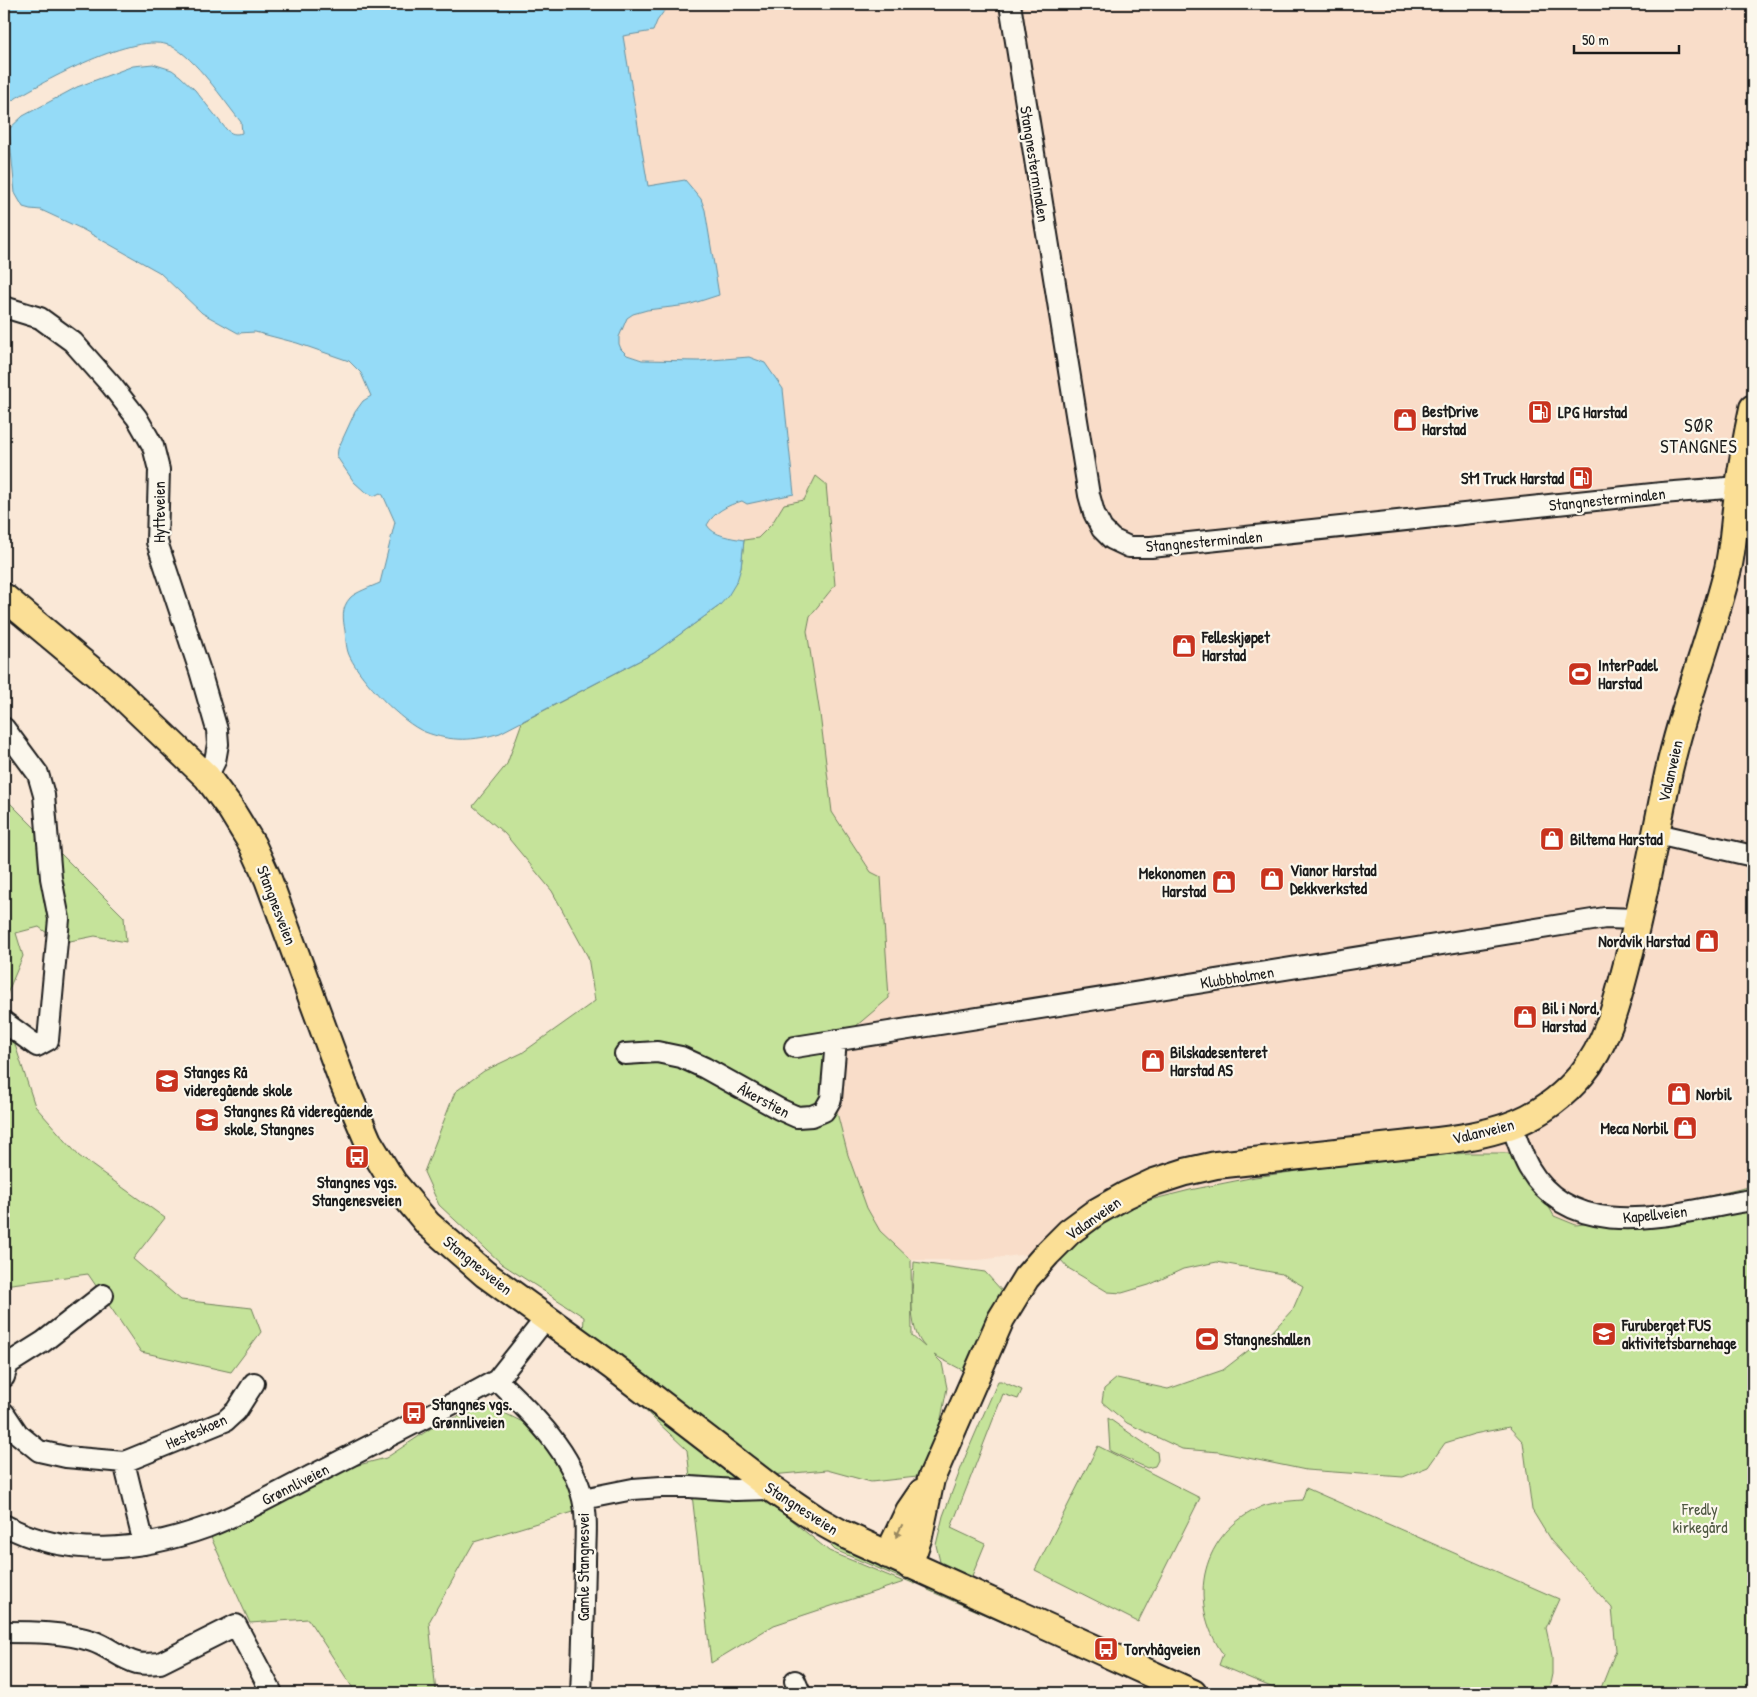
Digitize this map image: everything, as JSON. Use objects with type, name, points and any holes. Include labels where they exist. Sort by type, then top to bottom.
[{"type":"main road","name":"Valanveien","points":[[898,1560],[909,1511],[932,1479],[1001,1319],[1026,1278],[1047,1254],[1070,1232],[1096,1212],[1154,1182],[1216,1165],[1472,1137],[1512,1126],[1541,1111],[1582,1074],[1609,1024],[1619,994],[1638,919],[1677,737],[1729,567],[1746,486],[1743,454],[1753,408]]},
{"type":"main road","name":"Stangnesveien","points":[[8,607],[118,692],[207,777],[230,808],[252,844],[272,888],[344,1085],[368,1141],[389,1175],[428,1224],[485,1274],[612,1366],[772,1489],[816,1519],[843,1534],[1164,1688],[1193,1693]]},
{"type":"street","name":"Stangnesterminalen","points":[[1010,4],[1089,495],[1094,513],[1102,529],[1112,539],[1129,547],[1151,547],[1662,493],[1746,486]]},
{"type":"street","name":"Hytteveien","points":[[4,307],[40,318],[73,342],[137,418],[153,446],[160,470],[157,542],[200,671],[217,730],[216,761],[207,777]]},
{"type":"street","points":[[4,728],[38,774],[44,795],[51,878],[58,919],[48,1040],[37,1046],[4,1022]]},
{"type":"street","points":[[1657,834],[1753,856]]},
{"type":"street","name":"Klubbholmen","points":[[836,1040],[1605,918],[1638,919]]},
{"type":"street","points":[[795,1047],[836,1040]]},
{"type":"street","name":"Åkerstien","points":[[625,1054],[656,1052],[681,1057],[705,1068],[779,1109],[798,1117],[812,1116],[824,1111],[831,1099],[836,1040]]},
{"type":"street","name":"Kapellveien","points":[[1512,1126],[1529,1168],[1543,1186],[1559,1201],[1585,1214],[1629,1219],[1664,1216],[1753,1200]]},
{"type":"street","points":[[4,1377],[8,1364],[43,1342],[103,1295]]},
{"type":"street","name":"Grønnliveien","points":[[4,1525],[26,1535],[65,1546],[103,1548],[144,1544],[189,1532],[236,1514],[497,1380],[546,1318]]},
{"type":"street","name":"Gamle Stangnesvei","points":[[497,1380],[530,1411],[554,1442],[571,1468],[583,1499],[585,1529],[582,1693]]},
{"type":"street","name":"Hesteskoen","points":[[4,1413],[18,1434],[39,1451],[66,1457],[124,1462],[226,1421],[236,1411],[254,1382]]},
{"type":"street","points":[[124,1462],[144,1544]]},
{"type":"street","points":[[583,1499],[633,1489],[661,1487],[735,1490],[772,1489]]},
{"type":"street","points":[[4,1632],[54,1633],[77,1637],[94,1641],[136,1663],[146,1664],[160,1663],[236,1625],[272,1693]]},
{"type":"shaded area","points":[[669,4],[1753,4],[1753,1186],[1599,1222],[1576,1225],[1554,1216],[1529,1172],[1255,1177],[1190,1190],[1126,1206],[1053,1251],[979,1260],[911,1260],[880,1231],[867,1208],[848,1155],[827,1074],[871,872],[832,812],[820,714],[807,631],[810,616],[835,585],[826,484],[816,476],[804,500],[784,504],[771,525],[758,538],[744,540],[726,536],[709,529],[707,526],[711,519],[730,504],[794,494],[783,389],[750,357],[699,361],[642,360],[627,355],[619,344],[623,325],[627,318],[633,314],[647,310],[688,305],[719,295],[705,210],[701,199],[685,180],[648,187],[623,36],[653,31],[657,21]]},
{"type":"green space","points":[[816,476],[826,484],[835,585],[810,616],[807,631],[820,714],[832,812],[871,872],[881,877],[889,998],[829,1049],[827,1074],[848,1155],[867,1208],[880,1231],[911,1260],[912,1336],[925,1347],[919,1339],[913,1318],[914,1262],[985,1272],[1003,1292],[966,1372],[934,1355],[942,1363],[947,1388],[931,1470],[926,1476],[871,1482],[827,1470],[760,1476],[761,1487],[775,1507],[829,1551],[904,1582],[774,1625],[711,1663],[687,1450],[582,1351],[584,1317],[502,1264],[439,1205],[424,1172],[455,1092],[484,1071],[522,1053],[595,1001],[588,957],[552,891],[505,834],[473,806],[507,764],[522,722],[654,653],[719,606],[741,568],[744,540],[758,538],[771,525],[784,504],[804,500]]},
{"type":"green space","points":[[4,797],[124,917],[126,942],[95,936],[60,943],[39,927],[16,933],[23,956],[4,1001]]},
{"type":"green space","points":[[4,1011],[35,1106],[79,1156],[165,1218],[133,1259],[181,1300],[252,1308],[261,1332],[231,1372],[141,1352],[88,1274],[4,1285]]},
{"type":"green space","name":"Fredly kirkegård","points":[[1468,1153],[1524,1153],[1529,1172],[1554,1216],[1576,1225],[1599,1222],[1753,1186],[1753,1693],[1599,1693],[1616,1650],[1612,1608],[1551,1541],[1532,1510],[1523,1442],[1509,1427],[1474,1434],[1445,1443],[1428,1467],[1403,1477],[1306,1470],[1219,1452],[1182,1449],[1127,1423],[1102,1402],[1104,1389],[1117,1378],[1168,1389],[1223,1370],[1271,1333],[1293,1309],[1303,1286],[1282,1274],[1217,1262],[1183,1269],[1149,1285],[1122,1293],[1108,1292],[1068,1268],[1053,1251],[1126,1206],[1190,1190],[1255,1177],[1326,1167],[1400,1158]]},
{"type":"green space","points":[[998,1381],[1022,1390],[1018,1399],[1003,1394],[951,1528],[985,1544],[969,1583],[941,1566],[936,1545],[943,1516],[966,1455]]},
{"type":"green space","points":[[490,1406],[541,1431],[590,1507],[474,1542],[429,1622],[436,1693],[356,1693],[308,1619],[250,1623],[208,1531],[335,1471],[386,1458],[439,1423]]},
{"type":"green space","points":[[1108,1418],[1157,1452],[1158,1460],[1155,1466],[1147,1468],[1110,1451]]},
{"type":"green space","points":[[1098,1446],[1200,1498],[1138,1622],[1035,1570]]},
{"type":"green space","points":[[1306,1488],[1559,1599],[1546,1628],[1552,1656],[1552,1674],[1548,1693],[1285,1693],[1219,1665],[1223,1654],[1212,1633],[1205,1612],[1203,1591],[1206,1570],[1213,1550],[1225,1533],[1242,1518],[1263,1506],[1302,1500]]},
{"type":"green space","points":[[842,1544],[919,1582],[915,1584],[835,1550],[831,1546]]},
{"type":"green space","points":[[928,1586],[1119,1673],[928,1590]]},
{"type":"water","points":[[4,4],[669,4],[657,21],[653,31],[623,36],[648,186],[685,180],[701,199],[705,210],[719,295],[688,305],[647,310],[633,314],[627,318],[619,337],[619,344],[627,355],[642,360],[699,361],[749,357],[765,363],[783,389],[794,494],[747,504],[742,501],[717,513],[707,525],[718,534],[744,540],[741,568],[737,581],[728,596],[719,606],[654,653],[500,733],[472,739],[444,738],[425,732],[405,720],[383,700],[363,677],[350,657],[346,644],[343,618],[345,606],[352,596],[380,583],[395,522],[383,495],[380,493],[374,496],[364,491],[354,482],[337,457],[338,449],[355,412],[363,401],[371,396],[361,373],[349,361],[297,343],[255,332],[238,333],[202,313],[159,272],[82,229],[41,210],[23,207],[15,193],[9,129],[23,116],[77,87],[133,66],[153,64],[172,70],[195,90],[228,131],[233,134],[242,133],[241,122],[209,80],[190,60],[171,46],[155,43],[135,45],[113,51],[66,71],[11,101],[4,101]]},
{"type":"place","name":"LPG Harstad","points":[[1540,412]]},
{"type":"place","name":"BestDrive Harstad","points":[[1405,420]]},
{"type":"place","name":"St1 Truck Harstad","points":[[1581,478]]},
{"type":"place","name":"Felleskjøpet Harstad","points":[[1184,646]]},
{"type":"place","name":"InterPadel Harstad","points":[[1580,674]]},
{"type":"place","name":"Biltema Harstad","points":[[1552,839]]},
{"type":"place","name":"Vianor Harstad Dekkverksted","points":[[1272,879]]},
{"type":"place","name":"Mekonomen Harstad","points":[[1224,882]]},
{"type":"place","name":"Nordvik Harstad","points":[[1707,941]]},
{"type":"place","name":"Bil i Nord, Harstad","points":[[1525,1017]]},
{"type":"place","name":"Bilskadesenteret Harstad AS","points":[[1153,1061]]},
{"type":"place","name":"Stanges Rå videregående skole","points":[[167,1081]]},
{"type":"place","name":"Norbil","points":[[1679,1094]]},
{"type":"place","name":"Stangnes Rå videregående skole, Stangnes","points":[[207,1120]]},
{"type":"place","name":"Meca Norbil","points":[[1685,1128]]},
{"type":"place","name":"Stangnes vgs. Stangenesveien","points":[[357,1157]]},
{"type":"place","name":"Furuberget FUS aktivitetsbarnehage","points":[[1604,1334]]},
{"type":"place","name":"Stangneshallen","points":[[1207,1339]]},
{"type":"place","name":"Stangnes vgs. Grønnliveien","points":[[414,1413]]},
{"type":"place","name":"Torvhågveien","points":[[1106,1649]]},
{"type":"district","name":"SØR STANGNES","points":[[1699,435]]}]
